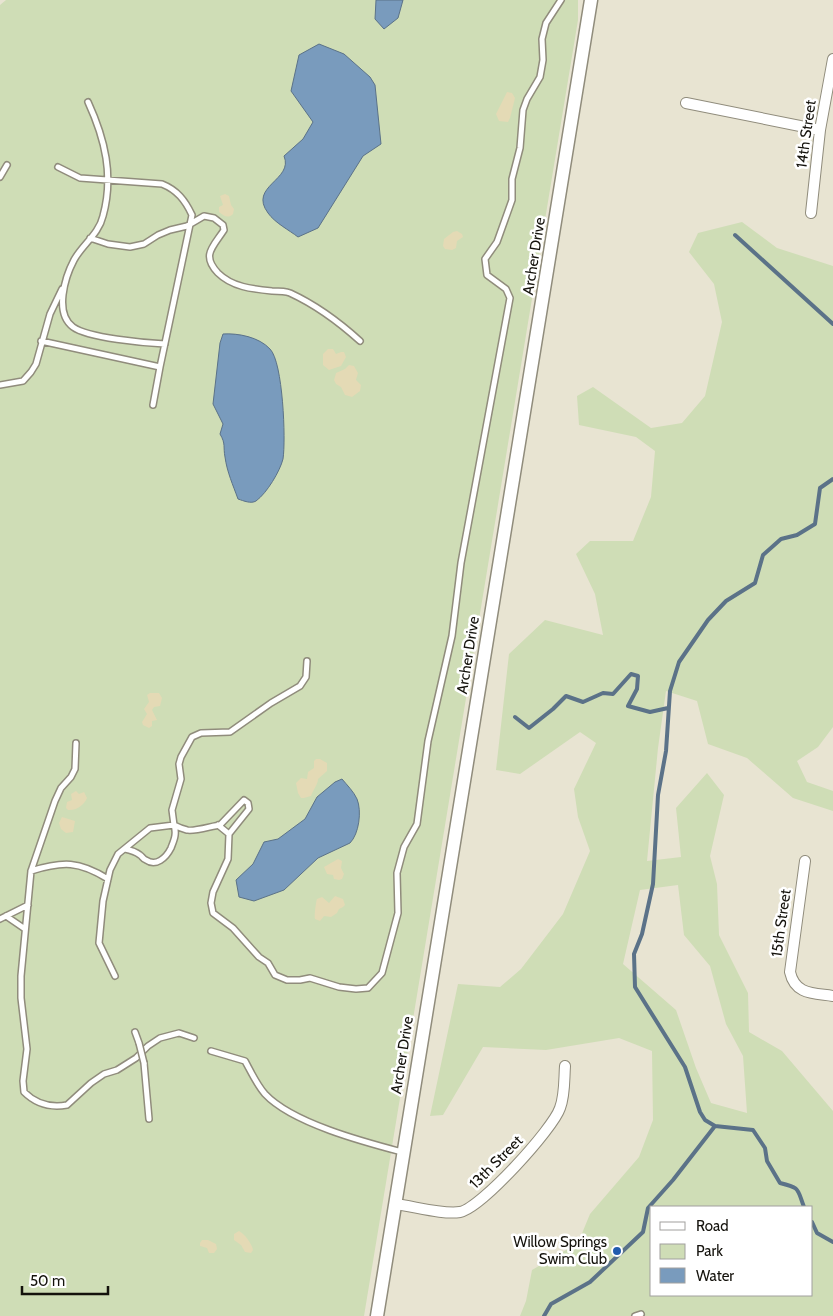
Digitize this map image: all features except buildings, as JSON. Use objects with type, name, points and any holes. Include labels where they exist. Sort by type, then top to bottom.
[{"type":"street","name":"Archer Drive","points":[[376,1316],[591,0]]},
{"type":"street","name":"14th Street","points":[[811,213],[820,130],[833,59]]},
{"type":"street","points":[[686,103],[820,130]]},
{"type":"street","name":"15th Street","points":[[805,861],[790,964],[792,980],[797,987],[805,991],[833,996]]},
{"type":"street","name":"13th Street","points":[[395,1204],[447,1212],[466,1210],[474,1205],[520,1161],[552,1124],[561,1108],[565,1066]]},
{"type":"lane","points":[[115,976],[99,943],[108,879],[118,854],[150,828],[174,825],[188,831],[220,825],[244,800],[248,803],[248,809],[229,834],[228,859],[213,892],[211,903],[213,912],[233,928],[259,957],[268,963],[275,974],[287,980],[310,978],[339,987],[356,989],[368,988],[382,973],[398,913],[397,873],[404,847],[417,824],[428,741],[452,636],[461,563],[510,298],[506,289],[487,275],[485,259],[497,242],[512,200],[512,179],[520,148],[523,110],[540,77],[543,60],[542,39],[546,23],[561,0]]},
{"type":"lane","points":[[0,385],[24,381],[36,364],[50,314],[74,260],[96,232],[103,218],[108,180],[107,157],[97,121],[88,102]]},
{"type":"lane","points":[[0,178],[7,165]]},
{"type":"lane","points":[[58,167],[80,178],[162,184],[172,188],[187,204],[192,215],[153,405]]},
{"type":"lane","points":[[90,238],[108,244],[130,246],[144,244],[158,234],[187,226],[204,216],[214,218],[223,225],[224,230],[211,249],[209,259],[212,266],[221,275],[238,286],[288,292],[319,309],[345,327],[360,341]]},
{"type":"lane","points":[[63,286],[65,319],[72,327],[87,334],[139,343],[165,344]]},
{"type":"lane","points":[[41,341],[160,367]]},
{"type":"lane","points":[[125,848],[140,854],[144,859],[152,863],[160,861],[167,855],[175,838],[176,831],[172,810],[181,779],[179,764],[192,738],[201,734],[230,732],[271,703],[300,686],[306,677],[307,661]]},
{"type":"lane","points":[[76,743],[75,769],[54,801],[31,871],[21,976],[21,998],[27,1049],[23,1080],[24,1092],[32,1100],[48,1106],[67,1105],[91,1083],[104,1074],[117,1070],[136,1058],[148,1046],[160,1038],[179,1033],[194,1038]]},
{"type":"lane","points":[[218,825],[229,834]]},
{"type":"lane","points":[[31,871],[51,865],[73,864],[93,870],[108,879]]},
{"type":"lane","points":[[0,919],[28,905]]},
{"type":"lane","points":[[6,916],[25,929]]},
{"type":"lane","points":[[135,1032],[144,1063],[149,1119]]},
{"type":"lane","points":[[210,1051],[245,1061],[265,1094],[296,1116],[348,1136],[403,1152]]},
{"type":"green space","points":[[6,0],[578,0],[578,20],[364,1316],[0,1316],[0,5]]},
{"type":"green space","points":[[742,222],[777,248],[833,266],[833,727],[818,747],[797,761],[807,782],[833,791],[833,811],[793,798],[747,758],[708,744],[697,701],[666,691],[658,748],[647,861],[681,857],[676,808],[707,773],[724,795],[710,856],[717,884],[719,935],[748,993],[749,1032],[782,1051],[833,1111],[833,1316],[520,1316],[526,1301],[532,1270],[578,1243],[590,1214],[639,1157],[653,1120],[652,1051],[619,1038],[546,1050],[483,1047],[443,1115],[430,1116],[458,984],[500,987],[521,969],[563,914],[590,851],[578,817],[574,789],[596,743],[580,732],[520,774],[496,770],[509,654],[545,620],[603,635],[595,594],[576,554],[590,541],[633,541],[651,497],[655,451],[636,437],[579,425],[577,396],[593,387],[651,428],[682,423],[705,396],[722,322],[714,284],[689,252],[698,233]],"holes":[[[678,885],[684,935],[710,966],[726,1024],[743,1056],[747,1113],[711,1103],[696,1068],[676,1010],[623,964],[640,890]]]},
{"type":"sand","points":[[507,92],[512,93],[515,98],[510,118],[508,122],[499,121],[496,114]]},
{"type":"sand","points":[[225,194],[229,196],[234,209],[233,214],[228,217],[219,212],[219,207],[223,205],[220,196]]},
{"type":"sand","points":[[457,231],[463,237],[457,241],[456,248],[452,250],[445,249],[443,246],[444,239]]},
{"type":"sand","points":[[328,349],[333,349],[336,354],[344,352],[346,357],[341,366],[329,370],[323,365],[323,354]]},
{"type":"sand","points":[[349,365],[354,366],[358,373],[356,380],[361,385],[360,391],[352,397],[345,395],[341,387],[334,380],[336,373]]},
{"type":"sand","points":[[159,693],[162,698],[160,706],[154,707],[152,710],[157,720],[152,721],[152,726],[149,728],[143,725],[142,722],[147,714],[144,709],[149,702],[147,695]]},
{"type":"sand","points":[[316,759],[327,763],[327,771],[318,779],[311,796],[301,798],[296,783],[301,778],[307,779],[308,772],[314,768],[314,761]]},
{"type":"sand","points":[[76,791],[79,794],[84,792],[87,798],[79,807],[74,810],[68,810],[66,808],[67,802],[72,800],[71,794]]},
{"type":"sand","points":[[62,817],[75,821],[73,832],[66,833],[61,829],[59,823]]},
{"type":"sand","points":[[338,859],[342,861],[341,868],[344,874],[342,879],[339,880],[334,879],[333,875],[327,874],[324,867]]},
{"type":"sand","points":[[335,896],[343,899],[345,905],[331,917],[324,916],[320,921],[315,919],[317,899],[322,897],[329,903]]},
{"type":"sand","points":[[239,1231],[251,1245],[253,1250],[251,1253],[245,1252],[241,1245],[234,1240],[234,1234]]},
{"type":"sand","points":[[202,1240],[208,1240],[216,1244],[217,1249],[214,1253],[209,1253],[207,1248],[200,1246]]},
{"type":"water","points":[[376,0],[403,0],[398,18],[384,29],[375,19]]},
{"type":"water","points":[[319,44],[344,54],[370,77],[375,85],[381,144],[363,156],[318,228],[298,237],[271,217],[263,204],[263,196],[283,171],[285,164],[284,156],[303,139],[313,122],[291,91],[299,55]]},
{"type":"water","points":[[223,334],[242,335],[260,341],[270,349],[278,369],[281,385],[284,419],[283,459],[269,487],[254,502],[238,499],[227,468],[224,443],[220,434],[223,424],[213,404],[220,343]]},
{"type":"water","points":[[342,779],[356,796],[359,804],[359,822],[356,834],[350,843],[318,858],[284,890],[254,901],[239,897],[236,880],[253,864],[264,842],[278,839],[305,819],[317,797],[335,782]]},
{"type":"waterway","points":[[735,235],[833,324]]},
{"type":"waterway","points":[[804,1206],[795,1188],[780,1183],[767,1161],[765,1148],[753,1130],[715,1126],[705,1120],[700,1112],[685,1067],[635,987],[634,954],[642,934],[653,884],[658,795],[666,751],[670,691],[679,662],[708,620],[726,601],[755,583],[763,555],[781,539],[797,535],[815,524],[820,488],[833,479]]},
{"type":"waterway","points":[[515,717],[529,728],[566,696],[583,702],[603,693],[613,694],[631,674],[638,676],[637,689],[628,706],[650,712],[668,708]]},
{"type":"waterway","points":[[544,1316],[551,1304],[590,1282],[643,1232],[648,1208],[673,1180],[715,1126]]},
{"type":"waterway","points":[[813,1224],[817,1233],[833,1242]]},
{"type":"place","name":"Willow Springs Swim Club","points":[[617,1251]]}]
